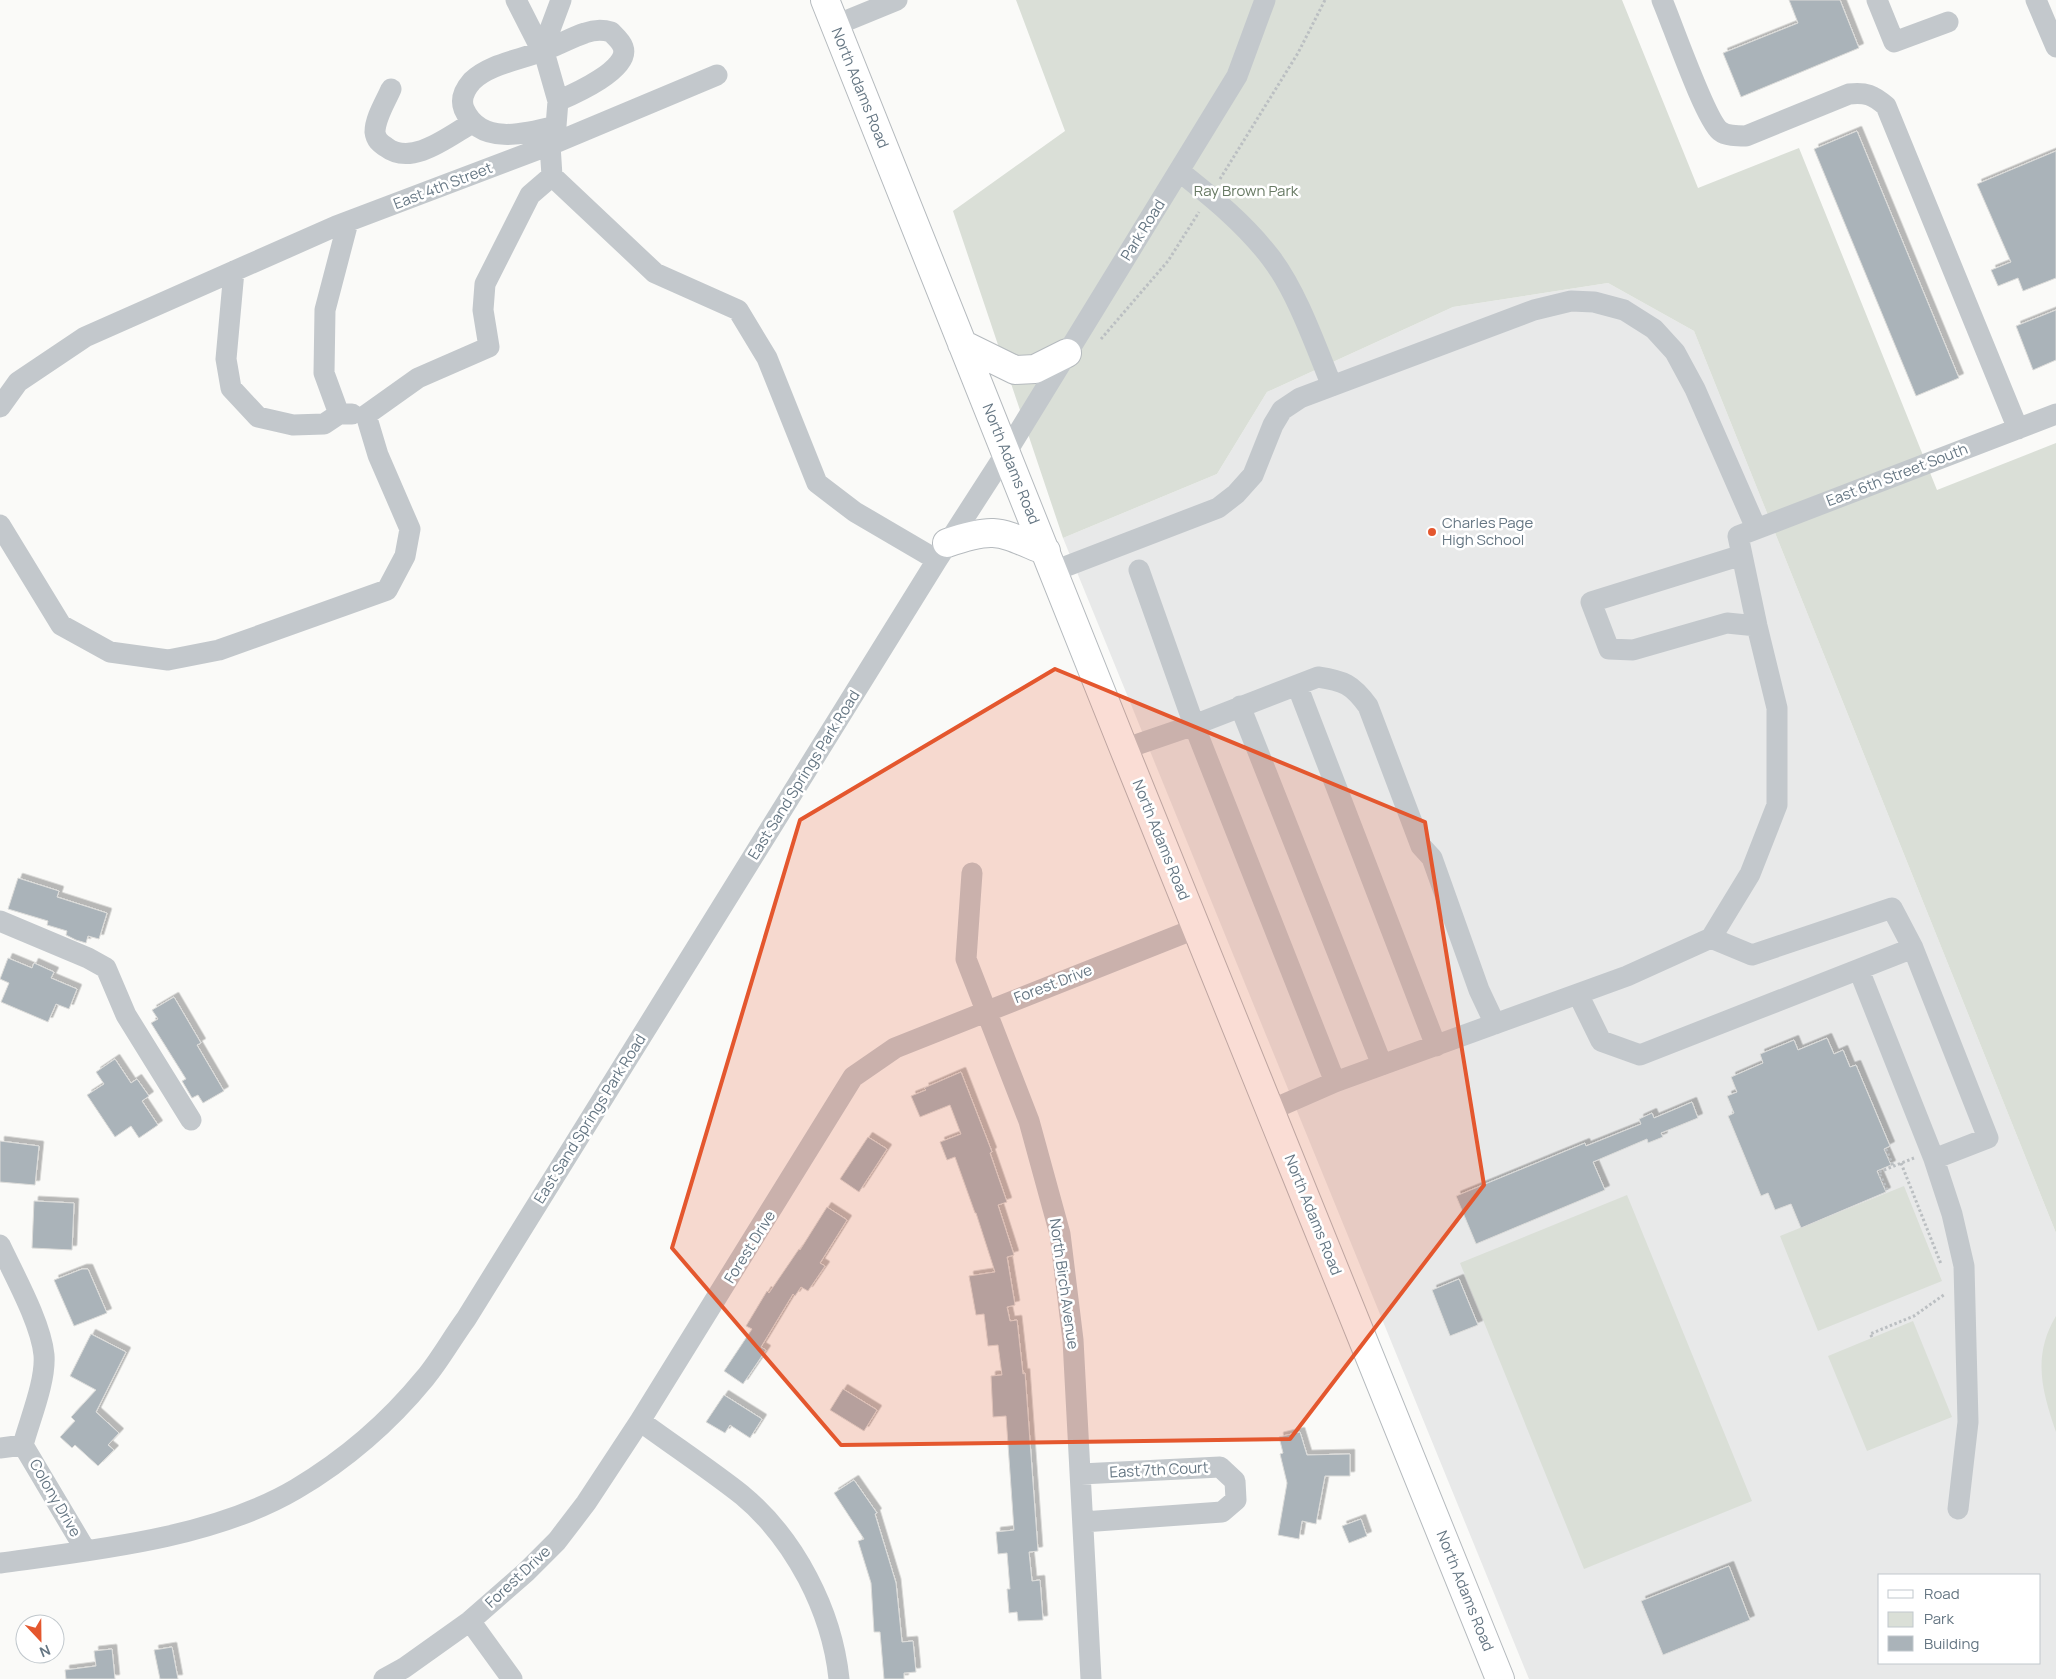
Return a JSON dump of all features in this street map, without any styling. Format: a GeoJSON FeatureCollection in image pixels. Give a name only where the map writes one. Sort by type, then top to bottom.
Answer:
{"type":"FeatureCollection","features":[{"type":"Feature","properties":{"kind":"main road","name":"North Adams Road"},"geometry":{"type":"LineString","coordinates":[[825,0],[1124,749],[1500,1679]]}},
{"type":"Feature","properties":{"kind":"main road"},"geometry":{"type":"LineString","coordinates":[[962,344],[1015,370],[1035,369],[1067,353]]}},
{"type":"Feature","properties":{"kind":"main road"},"geometry":{"type":"LineString","coordinates":[[942,552],[977,533],[993,532],[1004,534],[1050,561]]}},
{"type":"Feature","properties":{"kind":"street"},"geometry":{"type":"LineString","coordinates":[[234,271],[226,359],[231,388],[258,417],[294,425],[324,424],[339,414],[366,416],[418,378],[489,347],[483,310],[485,284],[530,195],[552,176],[553,136],[558,102],[542,51],[516,0]]}},
{"type":"Feature","properties":{"kind":"street"},"geometry":{"type":"LineString","coordinates":[[542,51],[561,0]]}},
{"type":"Feature","properties":{"kind":"street"},"geometry":{"type":"LineString","coordinates":[[836,25],[897,0]]}},
{"type":"Feature","properties":{"kind":"street","name":"Park Road"},"geometry":{"type":"LineString","coordinates":[[1006,453],[1237,76],[1265,0]]}},
{"type":"Feature","properties":{"kind":"street"},"geometry":{"type":"LineString","coordinates":[[1662,0],[1707,110],[1720,131],[1734,136],[1746,136],[1849,94],[1865,92],[1874,96],[1886,106],[2018,429]]}},
{"type":"Feature","properties":{"kind":"street"},"geometry":{"type":"LineString","coordinates":[[1877,0],[1894,42],[1948,22]]}},
{"type":"Feature","properties":{"kind":"street"},"geometry":{"type":"LineString","coordinates":[[2036,0],[2056,47]]}},
{"type":"Feature","properties":{"kind":"street"},"geometry":{"type":"LineString","coordinates":[[558,102],[612,71],[624,54],[623,46],[611,32],[597,30],[585,32],[542,51],[492,69],[472,81],[462,95],[463,106],[472,122],[478,128],[492,133],[553,136],[717,75]]}},
{"type":"Feature","properties":{"kind":"street"},"geometry":{"type":"LineString","coordinates":[[391,89],[375,132],[378,142],[392,152],[406,154],[427,148],[472,122]]}},
{"type":"Feature","properties":{"kind":"street","name":"East 4th Street"},"geometry":{"type":"LineString","coordinates":[[0,407],[18,382],[85,337],[342,224],[553,136]]}},
{"type":"Feature","properties":{"kind":"street"},"geometry":{"type":"LineString","coordinates":[[1179,171],[1234,216],[1272,259],[1300,312],[1332,386]]}},
{"type":"Feature","properties":{"kind":"street"},"geometry":{"type":"LineString","coordinates":[[552,176],[654,273],[738,310],[767,358],[818,483],[855,512],[942,552]]}},
{"type":"Feature","properties":{"kind":"street"},"geometry":{"type":"LineString","coordinates":[[339,414],[324,373],[325,310],[342,224]]}},
{"type":"Feature","properties":{"kind":"street"},"geometry":{"type":"LineString","coordinates":[[1050,561],[1218,508],[1236,494],[1253,475],[1273,425],[1282,410],[1300,398],[1534,310],[1572,301],[1594,302],[1624,310],[1654,329],[1674,352],[1695,389],[1745,540],[1757,626],[1777,708],[1777,805],[1750,874],[1711,938],[1627,976],[1335,1082],[1271,1110]]}},
{"type":"Feature","properties":{"kind":"street","name":"East 6th Street South"},"geometry":{"type":"LineString","coordinates":[[1757,626],[1727,623],[1634,650],[1609,649],[1591,602],[2056,414]]}},
{"type":"Feature","properties":{"kind":"street"},"geometry":{"type":"LineString","coordinates":[[0,525],[60,625],[110,652],[168,660],[219,650],[387,590],[405,556],[410,529],[378,455],[366,416]]}},
{"type":"Feature","properties":{"kind":"street","name":"East Sand Springs Park Road"},"geometry":{"type":"LineString","coordinates":[[0,1563],[163,1538],[257,1507],[295,1490],[333,1465],[369,1436],[426,1377],[471,1310],[942,552],[1006,453]]}},
{"type":"Feature","properties":{"kind":"street"},"geometry":{"type":"LineString","coordinates":[[1139,570],[1194,725],[1335,1082]]}},
{"type":"Feature","properties":{"kind":"street"},"geometry":{"type":"LineString","coordinates":[[1124,749],[1194,725],[1318,677],[1338,680],[1355,688],[1368,706],[1421,846],[1432,858],[1480,990],[1495,1024]]}},
{"type":"Feature","properties":{"kind":"street"},"geometry":{"type":"LineString","coordinates":[[1297,685],[1436,1046]]}},
{"type":"Feature","properties":{"kind":"street"},"geometry":{"type":"LineString","coordinates":[[1240,706],[1382,1066]]}},
{"type":"Feature","properties":{"kind":"street","name":"North Birch Avenue"},"geometry":{"type":"LineString","coordinates":[[972,874],[966,959],[1029,1121],[1060,1234],[1073,1340],[1092,1679]]}},
{"type":"Feature","properties":{"kind":"street"},"geometry":{"type":"LineString","coordinates":[[1711,938],[1752,955],[1892,908],[1913,948],[1988,1138],[1932,1155]]}},
{"type":"Feature","properties":{"kind":"street"},"geometry":{"type":"LineString","coordinates":[[0,921],[88,958],[106,968],[126,1015],[191,1120]]}},
{"type":"Feature","properties":{"kind":"street","name":"Forest Drive"},"geometry":{"type":"LineString","coordinates":[[384,1679],[404,1668],[470,1621],[526,1572],[557,1541],[586,1503],[640,1421],[853,1078],[896,1048],[1197,928]]}},
{"type":"Feature","properties":{"kind":"street"},"geometry":{"type":"LineString","coordinates":[[1578,994],[1601,1041],[1640,1054],[1913,948]]}},
{"type":"Feature","properties":{"kind":"street"},"geometry":{"type":"LineString","coordinates":[[1859,970],[1932,1155],[1952,1214],[1964,1266],[1968,1422],[1958,1508]]}},
{"type":"Feature","properties":{"kind":"street","name":"Colony Drive"},"geometry":{"type":"LineString","coordinates":[[0,1245],[38,1330],[44,1356],[40,1385],[23,1444],[86,1551]]}},
{"type":"Feature","properties":{"kind":"street"},"geometry":{"type":"LineString","coordinates":[[640,1421],[743,1496],[784,1539],[811,1583],[836,1653],[839,1679]]}},
{"type":"Feature","properties":{"kind":"street","name":"Colony Drive"},"geometry":{"type":"LineString","coordinates":[[0,1448],[23,1444]]}},
{"type":"Feature","properties":{"kind":"street","name":"East 7th Court"},"geometry":{"type":"LineString","coordinates":[[1081,1474],[1220,1467],[1235,1481],[1236,1500],[1222,1512],[1083,1522]]}},
{"type":"Feature","properties":{"kind":"street"},"geometry":{"type":"LineString","coordinates":[[470,1621],[512,1679]]}},
{"type":"Feature","properties":{"kind":"path"},"geometry":{"type":"LineString","coordinates":[[1094,346],[1168,261],[1298,53],[1325,0]]}},
{"type":"Feature","properties":{"kind":"path"},"geometry":{"type":"LineString","coordinates":[[1886,1149],[1894,1166]]}},
{"type":"Feature","properties":{"kind":"path"},"geometry":{"type":"LineString","coordinates":[[1887,1190],[1879,1172],[1932,1155]]}},
{"type":"Feature","properties":{"kind":"path"},"geometry":{"type":"LineString","coordinates":[[1901,1164],[1945,1272]]}},
{"type":"Feature","properties":{"kind":"path"},"geometry":{"type":"LineString","coordinates":[[1872,1338],[1870,1334],[1914,1316],[1952,1290]]}},
{"type":"Feature","properties":{"kind":"highlighted area"},"geometry":{"type":"Polygon","coordinates":[[[1055,669],[1425,822],[1484,1185],[1290,1439],[841,1445],[672,1248],[800,820],[1055,669]]]}},
{"type":"Feature","properties":{"kind":"shaded area"},"geometry":{"type":"Polygon","coordinates":[[[1608,283],[1694,331],[2056,1233],[2056,1679],[1529,1679],[1063,538],[1217,474],[1267,392],[1453,307],[1608,283]]]}},
{"type":"Feature","properties":{"kind":"green space","name":"Ray Brown Park"},"geometry":{"type":"Polygon","coordinates":[[[1016,0],[1622,0],[1698,188],[1799,148],[1937,490],[2056,443],[2056,1233],[1694,331],[1608,283],[1453,307],[1267,392],[1217,474],[1063,538],[953,211],[1065,131],[1016,0]]]}},
{"type":"Feature","properties":{"kind":"green space"},"geometry":{"type":"Polygon","coordinates":[[[1904,1186],[1942,1281],[1818,1331],[1780,1236],[1904,1186]]]}},
{"type":"Feature","properties":{"kind":"green space"},"geometry":{"type":"Polygon","coordinates":[[[1627,1195],[1752,1501],[1584,1569],[1460,1263],[1627,1195]]]}},
{"type":"Feature","properties":{"kind":"green space"},"geometry":{"type":"Polygon","coordinates":[[[2056,1316],[2056,1432],[2044,1388],[2042,1359],[2044,1345],[2056,1316]]]}},
{"type":"Feature","properties":{"kind":"green space"},"geometry":{"type":"Polygon","coordinates":[[[1913,1321],[1952,1417],[1867,1451],[1828,1356],[1913,1321]]]}},
{"type":"Feature","properties":{"kind":"building"},"geometry":{"type":"Polygon","coordinates":[[[1789,0],[1840,0],[1859,48],[1741,97],[1723,53],[1798,23],[1789,0]]]}},
{"type":"Feature","properties":{"kind":"building"},"geometry":{"type":"Polygon","coordinates":[[[1857,131],[1959,378],[1916,396],[1814,149],[1857,131]]]}},
{"type":"Feature","properties":{"kind":"building"},"geometry":{"type":"Polygon","coordinates":[[[2056,151],[2056,278],[2023,291],[2018,278],[1998,286],[1991,270],[2011,262],[1977,184],[2056,151]]]}},
{"type":"Feature","properties":{"kind":"building"},"geometry":{"type":"Polygon","coordinates":[[[2056,310],[2056,360],[2033,370],[2016,326],[2056,310]]]}},
{"type":"Feature","properties":{"kind":"building"},"geometry":{"type":"Polygon","coordinates":[[[18,878],[59,891],[57,897],[107,913],[99,939],[88,936],[86,943],[76,940],[66,935],[67,931],[47,925],[48,921],[8,909],[18,878]]]}},
{"type":"Feature","properties":{"kind":"building"},"geometry":{"type":"Polygon","coordinates":[[[8,958],[32,968],[34,963],[54,972],[51,978],[77,989],[69,1009],[56,1004],[48,1022],[1,1002],[9,983],[0,979],[8,958]]]}},
{"type":"Feature","properties":{"kind":"building"},"geometry":{"type":"Polygon","coordinates":[[[174,997],[201,1043],[197,1045],[224,1091],[203,1103],[198,1095],[192,1098],[182,1081],[186,1079],[151,1023],[158,1019],[152,1010],[174,997]]]}},
{"type":"Feature","properties":{"kind":"building"},"geometry":{"type":"Polygon","coordinates":[[[1827,1038],[1834,1054],[1843,1050],[1850,1067],[1856,1065],[1890,1146],[1884,1149],[1891,1165],[1877,1171],[1886,1192],[1801,1228],[1791,1204],[1775,1210],[1768,1193],[1761,1196],[1728,1116],[1734,1113],[1727,1096],[1737,1092],[1731,1077],[1763,1063],[1760,1054],[1794,1040],[1798,1050],[1827,1038]]]}},
{"type":"Feature","properties":{"kind":"building"},"geometry":{"type":"Polygon","coordinates":[[[115,1059],[131,1083],[137,1079],[149,1096],[142,1101],[158,1125],[139,1138],[131,1126],[115,1137],[87,1095],[104,1084],[96,1072],[115,1059]]]}},
{"type":"Feature","properties":{"kind":"building"},"geometry":{"type":"Polygon","coordinates":[[[961,1072],[992,1152],[990,1153],[1007,1202],[998,1205],[1014,1255],[1007,1257],[1015,1305],[1007,1307],[1010,1321],[1017,1320],[1023,1374],[1025,1373],[1038,1551],[1029,1552],[1032,1581],[1040,1580],[1043,1620],[1018,1621],[1017,1612],[1009,1613],[1007,1589],[1010,1589],[1007,1553],[998,1554],[996,1532],[1014,1530],[1006,1416],[993,1417],[991,1376],[1002,1375],[998,1345],[988,1346],[984,1314],[976,1315],[969,1276],[995,1272],[955,1157],[947,1160],[940,1142],[961,1134],[950,1105],[920,1117],[911,1096],[926,1090],[924,1088],[961,1072]]]}},
{"type":"Feature","properties":{"kind":"building"},"geometry":{"type":"Polygon","coordinates":[[[1692,1102],[1698,1118],[1661,1133],[1663,1137],[1648,1143],[1647,1139],[1593,1162],[1605,1190],[1476,1244],[1456,1196],[1585,1143],[1586,1146],[1641,1124],[1639,1119],[1652,1113],[1654,1118],[1692,1102]]]}},
{"type":"Feature","properties":{"kind":"building"},"geometry":{"type":"Polygon","coordinates":[[[868,1137],[887,1149],[859,1192],[840,1179],[868,1137]]]}},
{"type":"Feature","properties":{"kind":"building"},"geometry":{"type":"Polygon","coordinates":[[[0,1141],[39,1146],[35,1185],[0,1182],[0,1141]]]}},
{"type":"Feature","properties":{"kind":"building"},"geometry":{"type":"Polygon","coordinates":[[[34,1201],[74,1203],[72,1250],[32,1248],[34,1201]]]}},
{"type":"Feature","properties":{"kind":"building"},"geometry":{"type":"Polygon","coordinates":[[[827,1207],[847,1220],[820,1263],[825,1266],[808,1291],[801,1287],[795,1296],[793,1294],[761,1347],[766,1350],[743,1384],[724,1371],[752,1329],[746,1326],[767,1291],[769,1293],[800,1250],[827,1207]]]}},
{"type":"Feature","properties":{"kind":"building"},"geometry":{"type":"Polygon","coordinates":[[[82,1269],[88,1269],[107,1313],[74,1326],[54,1280],[82,1269]]]}},
{"type":"Feature","properties":{"kind":"building"},"geometry":{"type":"Polygon","coordinates":[[[1459,1279],[1478,1325],[1450,1336],[1432,1290],[1459,1279]]]}},
{"type":"Feature","properties":{"kind":"building"},"geometry":{"type":"Polygon","coordinates":[[[91,1334],[126,1352],[96,1412],[119,1433],[108,1445],[114,1450],[98,1466],[75,1445],[72,1448],[60,1437],[75,1421],[71,1417],[96,1390],[70,1376],[91,1334]]]}},
{"type":"Feature","properties":{"kind":"building"},"geometry":{"type":"Polygon","coordinates":[[[843,1389],[877,1410],[864,1431],[830,1410],[843,1389]]]}},
{"type":"Feature","properties":{"kind":"building"},"geometry":{"type":"Polygon","coordinates":[[[724,1395],[762,1419],[750,1438],[730,1425],[725,1433],[706,1422],[724,1395]]]}},
{"type":"Feature","properties":{"kind":"building"},"geometry":{"type":"Polygon","coordinates":[[[1300,1432],[1307,1455],[1350,1454],[1350,1476],[1325,1476],[1316,1524],[1302,1521],[1299,1539],[1278,1535],[1287,1483],[1280,1454],[1283,1453],[1279,1437],[1300,1432]]]}},
{"type":"Feature","properties":{"kind":"building"},"geometry":{"type":"Polygon","coordinates":[[[854,1480],[877,1513],[875,1514],[896,1583],[902,1642],[913,1641],[916,1672],[904,1673],[904,1679],[884,1679],[880,1632],[874,1632],[871,1583],[858,1541],[864,1539],[834,1493],[854,1480]]]}},
{"type":"Feature","properties":{"kind":"building"},"geometry":{"type":"Polygon","coordinates":[[[1361,1519],[1367,1536],[1349,1543],[1342,1526],[1361,1519]]]}},
{"type":"Feature","properties":{"kind":"building"},"geometry":{"type":"Polygon","coordinates":[[[1729,1566],[1750,1620],[1663,1655],[1641,1601],[1729,1566]]]}},
{"type":"Feature","properties":{"kind":"building"},"geometry":{"type":"Polygon","coordinates":[[[172,1647],[178,1679],[160,1679],[154,1650],[172,1647]]]}},
{"type":"Feature","properties":{"kind":"building"},"geometry":{"type":"Polygon","coordinates":[[[112,1649],[115,1679],[66,1679],[65,1670],[96,1666],[94,1651],[112,1649]]]}},
{"type":"Feature","properties":{"kind":"place","name":"Charles Page High School"},"geometry":{"type":"Point","coordinates":[1432,532]}}]}
